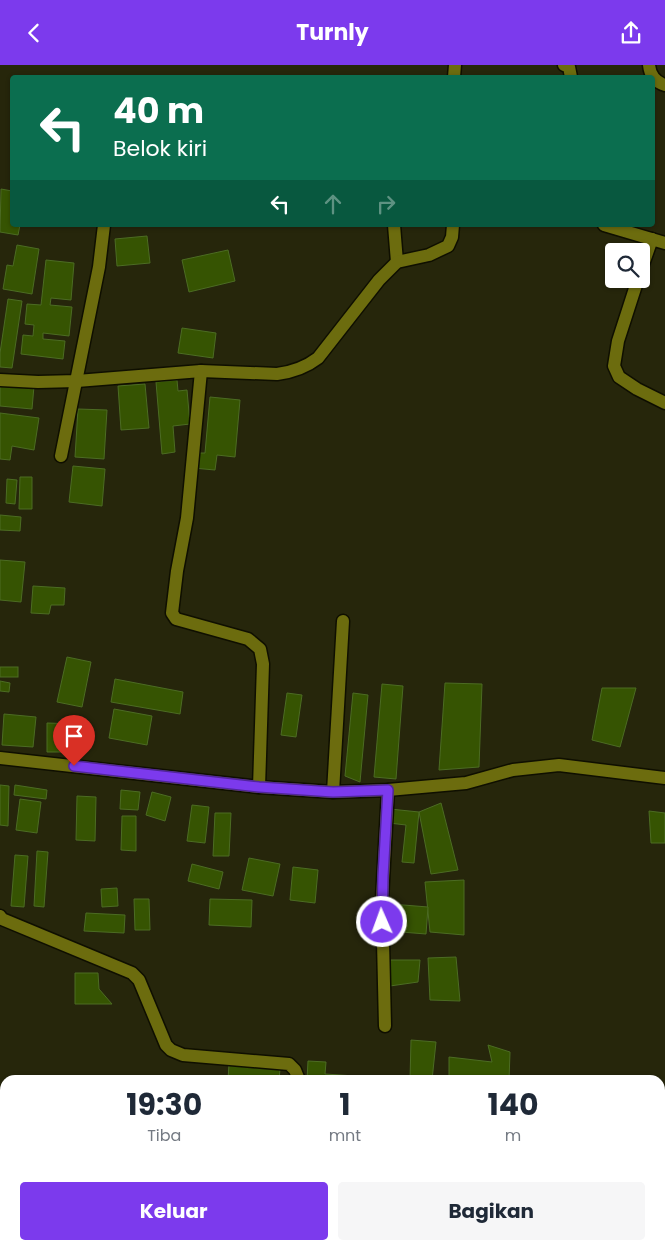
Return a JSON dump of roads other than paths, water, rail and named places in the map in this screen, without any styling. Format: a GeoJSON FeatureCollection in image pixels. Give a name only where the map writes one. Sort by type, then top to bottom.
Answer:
{"type":"FeatureCollection","features":[{"type":"Feature","properties":{"kind":"street"},"geometry":{"type":"LineString","coordinates":[[564,65],[571,69],[571,75]]}},
{"type":"Feature","properties":{"kind":"street"},"geometry":{"type":"LineString","coordinates":[[61,456],[77,381],[104,227]]}},
{"type":"Feature","properties":{"kind":"street"},"geometry":{"type":"LineString","coordinates":[[394,227],[397,262]]}},
{"type":"Feature","properties":{"kind":"street"},"geometry":{"type":"LineString","coordinates":[[0,380],[38,382],[77,381],[201,371],[290,373],[318,358],[379,280],[397,262],[429,255],[448,245],[454,227]]}},
{"type":"Feature","properties":{"kind":"street"},"geometry":{"type":"LineString","coordinates":[[611,227],[665,243]]}},
{"type":"Feature","properties":{"kind":"street"},"geometry":{"type":"LineString","coordinates":[[650,245],[652,239]]}},
{"type":"Feature","properties":{"kind":"street"},"geometry":{"type":"LineString","coordinates":[[635,288],[618,341],[614,366],[619,377],[637,389],[665,403]]}},
{"type":"Feature","properties":{"kind":"street"},"geometry":{"type":"LineString","coordinates":[[201,371],[187,519],[177,571],[172,613],[176,619],[248,639],[260,649],[263,664],[259,787]]}},
{"type":"Feature","properties":{"kind":"street"},"geometry":{"type":"LineString","coordinates":[[333,792],[343,621]]}},
{"type":"Feature","properties":{"kind":"street"},"geometry":{"type":"LineString","coordinates":[[0,758],[259,787],[333,792],[388,790],[466,783],[513,770],[559,765],[665,778]]}},
{"type":"Feature","properties":{"kind":"street"},"geometry":{"type":"LineString","coordinates":[[385,1026],[382,899],[388,790]]}},
{"type":"Feature","properties":{"kind":"street"},"geometry":{"type":"LineString","coordinates":[[0,916],[2,919],[132,973],[139,980],[166,1045],[171,1050],[183,1055],[289,1064],[297,1075]]}}]}
